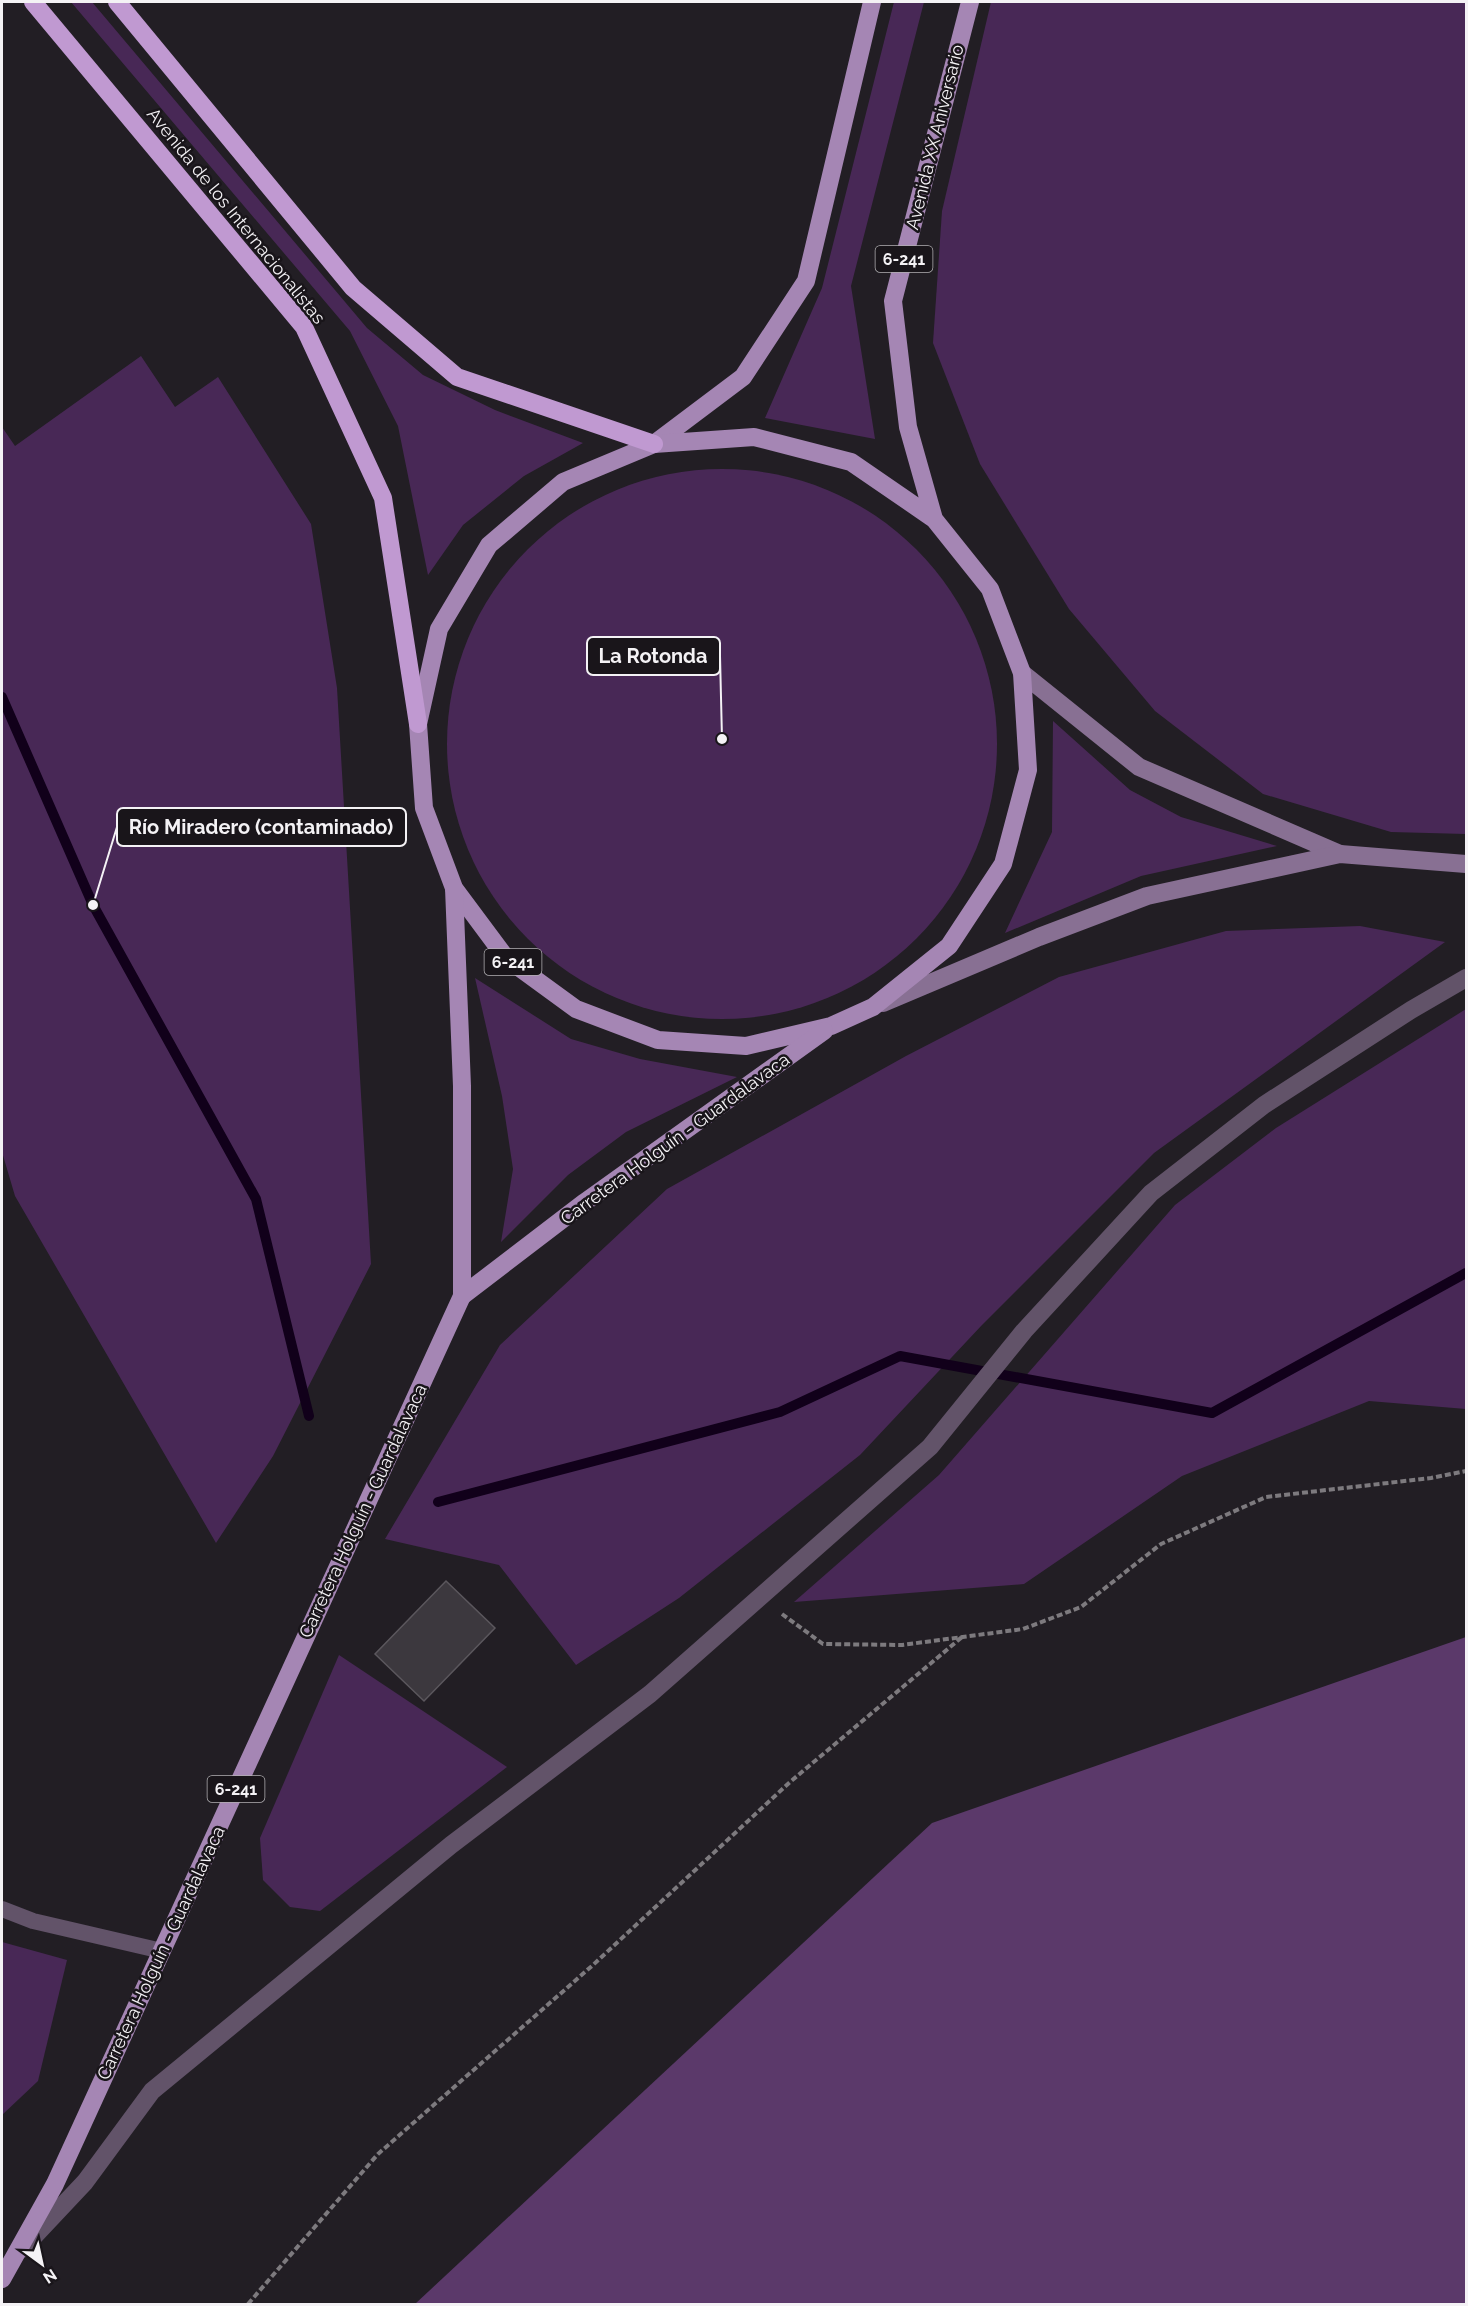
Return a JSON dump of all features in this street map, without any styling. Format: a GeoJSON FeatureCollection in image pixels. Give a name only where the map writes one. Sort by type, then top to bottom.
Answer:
{"type":"FeatureCollection","features":[{"type":"Feature","properties":{"kind":"highway","name":"Avenida de los Internacionalistas"},"geometry":{"type":"LineString","coordinates":[[33,2],[304,327],[383,498],[418,724]]}},
{"type":"Feature","properties":{"kind":"highway"},"geometry":{"type":"LineString","coordinates":[[117,2],[353,288],[458,377],[654,444]]}},
{"type":"Feature","properties":{"kind":"main road","name":"6-241"},"geometry":{"type":"LineString","coordinates":[[654,444],[754,437],[851,462],[934,519],[990,589],[1022,672],[1028,770],[1003,864],[949,946],[873,1007],[831,1026],[746,1046],[658,1040],[576,1010],[506,957],[454,888],[424,808],[418,724],[439,629],[489,545],[563,482],[654,444],[743,378],[806,281],[872,2]]}},
{"type":"Feature","properties":{"kind":"main road","name":"Avenida XX Aniversario"},"geometry":{"type":"LineString","coordinates":[[934,519],[908,427],[893,302],[970,2]]}},
{"type":"Feature","properties":{"kind":"main road"},"geometry":{"type":"LineString","coordinates":[[1022,672],[1139,766],[1340,854]]}},
{"type":"Feature","properties":{"kind":"main road"},"geometry":{"type":"LineString","coordinates":[[873,1007],[1039,937],[1147,896],[1340,854],[1467,864]]}},
{"type":"Feature","properties":{"kind":"main road","name":"Carretera Holguín - Guardalavaca"},"geometry":{"type":"LineString","coordinates":[[2,2279],[55,2184],[462,1296],[462,1086],[454,888]]}},
{"type":"Feature","properties":{"kind":"main road","name":"Carretera Holguín - Guardalavaca"},"geometry":{"type":"LineString","coordinates":[[462,1296],[585,1202],[831,1026]]}},
{"type":"Feature","properties":{"kind":"street"},"geometry":{"type":"LineString","coordinates":[[13,2259],[85,2182],[152,2091],[451,1845],[650,1694],[930,1446],[1024,1330],[1151,1193],[1264,1106],[1411,1010],[1467,978]]}},
{"type":"Feature","properties":{"kind":"lane"},"geometry":{"type":"LineString","coordinates":[[2,1909],[33,1921],[162,1951]]}},
{"type":"Feature","properties":{"kind":"path"},"geometry":{"type":"LineString","coordinates":[[760,1598],[823,1644],[902,1645],[1023,1629],[1081,1607],[1161,1544],[1266,1497],[1431,1478],[1467,1471]]}},
{"type":"Feature","properties":{"kind":"path"},"geometry":{"type":"LineString","coordinates":[[248,2304],[378,2154],[593,1965],[790,1782],[962,1637]]}},
{"type":"Feature","properties":{"kind":"shaded area"},"geometry":{"type":"Polygon","coordinates":[[[71,2],[92,2],[367,328],[423,375],[495,410],[583,443],[524,476],[463,525],[428,575],[398,426],[350,331],[71,2]]]}},
{"type":"Feature","properties":{"kind":"shaded area"},"geometry":{"type":"Polygon","coordinates":[[[894,2],[924,2],[851,286],[875,439],[765,418],[822,288],[894,2]]]}},
{"type":"Feature","properties":{"kind":"shaded area"},"geometry":{"type":"Polygon","coordinates":[[[991,2],[1466,2],[1466,834],[1391,832],[1263,794],[1155,711],[1069,609],[980,464],[933,343],[942,211],[991,2]]]}},
{"type":"Feature","properties":{"kind":"shaded area"},"geometry":{"type":"Polygon","coordinates":[[[141,356],[175,407],[218,377],[311,524],[337,688],[371,1264],[273,1456],[216,1543],[15,1196],[2,1152],[2,427],[15,446],[141,356]]]}},
{"type":"Feature","properties":{"kind":"shaded area"},"geometry":{"type":"Polygon","coordinates":[[[722,469],[776,475],[827,490],[875,516],[916,550],[950,591],[976,639],[991,690],[997,744],[991,798],[976,849],[950,897],[916,938],[875,972],[827,998],[776,1013],[722,1019],[668,1013],[617,998],[569,972],[528,938],[494,897],[468,849],[453,798],[447,744],[453,690],[468,639],[494,591],[528,550],[569,516],[617,490],[668,475],[722,469]]]}},
{"type":"Feature","properties":{"kind":"shaded area"},"geometry":{"type":"Polygon","coordinates":[[[1053,721],[1130,790],[1181,817],[1277,846],[1141,876],[1005,933],[1052,832],[1053,721]]]}},
{"type":"Feature","properties":{"kind":"shaded area"},"geometry":{"type":"Polygon","coordinates":[[[1360,926],[1445,942],[1154,1153],[982,1325],[860,1455],[679,1598],[576,1665],[499,1565],[385,1539],[500,1345],[667,1189],[906,1056],[1059,977],[1226,931],[1360,926]]]}},
{"type":"Feature","properties":{"kind":"shaded area"},"geometry":{"type":"Polygon","coordinates":[[[475,978],[571,1039],[640,1059],[737,1077],[626,1132],[568,1175],[501,1242],[513,1169],[502,1096],[475,978]]]}},
{"type":"Feature","properties":{"kind":"shaded area"},"geometry":{"type":"Polygon","coordinates":[[[1466,1009],[1466,1409],[1369,1401],[1182,1476],[1024,1584],[794,1602],[939,1475],[1175,1205],[1276,1128],[1466,1009]]]}},
{"type":"Feature","properties":{"kind":"shaded area"},"geometry":{"type":"Polygon","coordinates":[[[1466,1637],[1466,2304],[415,2304],[932,1823],[1466,1637]]]}},
{"type":"Feature","properties":{"kind":"shaded area"},"geometry":{"type":"Polygon","coordinates":[[[339,1655],[507,1767],[320,1911],[290,1907],[263,1880],[260,1838],[339,1655]]]}},
{"type":"Feature","properties":{"kind":"shaded area"},"geometry":{"type":"Polygon","coordinates":[[[2,1942],[67,1960],[38,2081],[2,2115],[2,1942]]]}},
{"type":"Feature","properties":{"kind":"building"},"geometry":{"type":"Polygon","coordinates":[[[446,1581],[495,1628],[424,1701],[375,1654],[446,1581]]]}},
{"type":"Feature","properties":{"kind":"waterway"},"geometry":{"type":"LineString","coordinates":[[2,697],[93,905],[256,1199],[309,1416]]}},
{"type":"Feature","properties":{"kind":"waterway"},"geometry":{"type":"LineString","coordinates":[[438,1502],[780,1412],[900,1356],[1212,1413],[1466,1273]]}},
{"type":"Feature","properties":{"kind":"place","name":"La Rotonda"},"geometry":{"type":"Point","coordinates":[722,739]}},
{"type":"Feature","properties":{"kind":"place","name":"Río Miradero (contaminado)"},"geometry":{"type":"Point","coordinates":[93,905]}}]}
